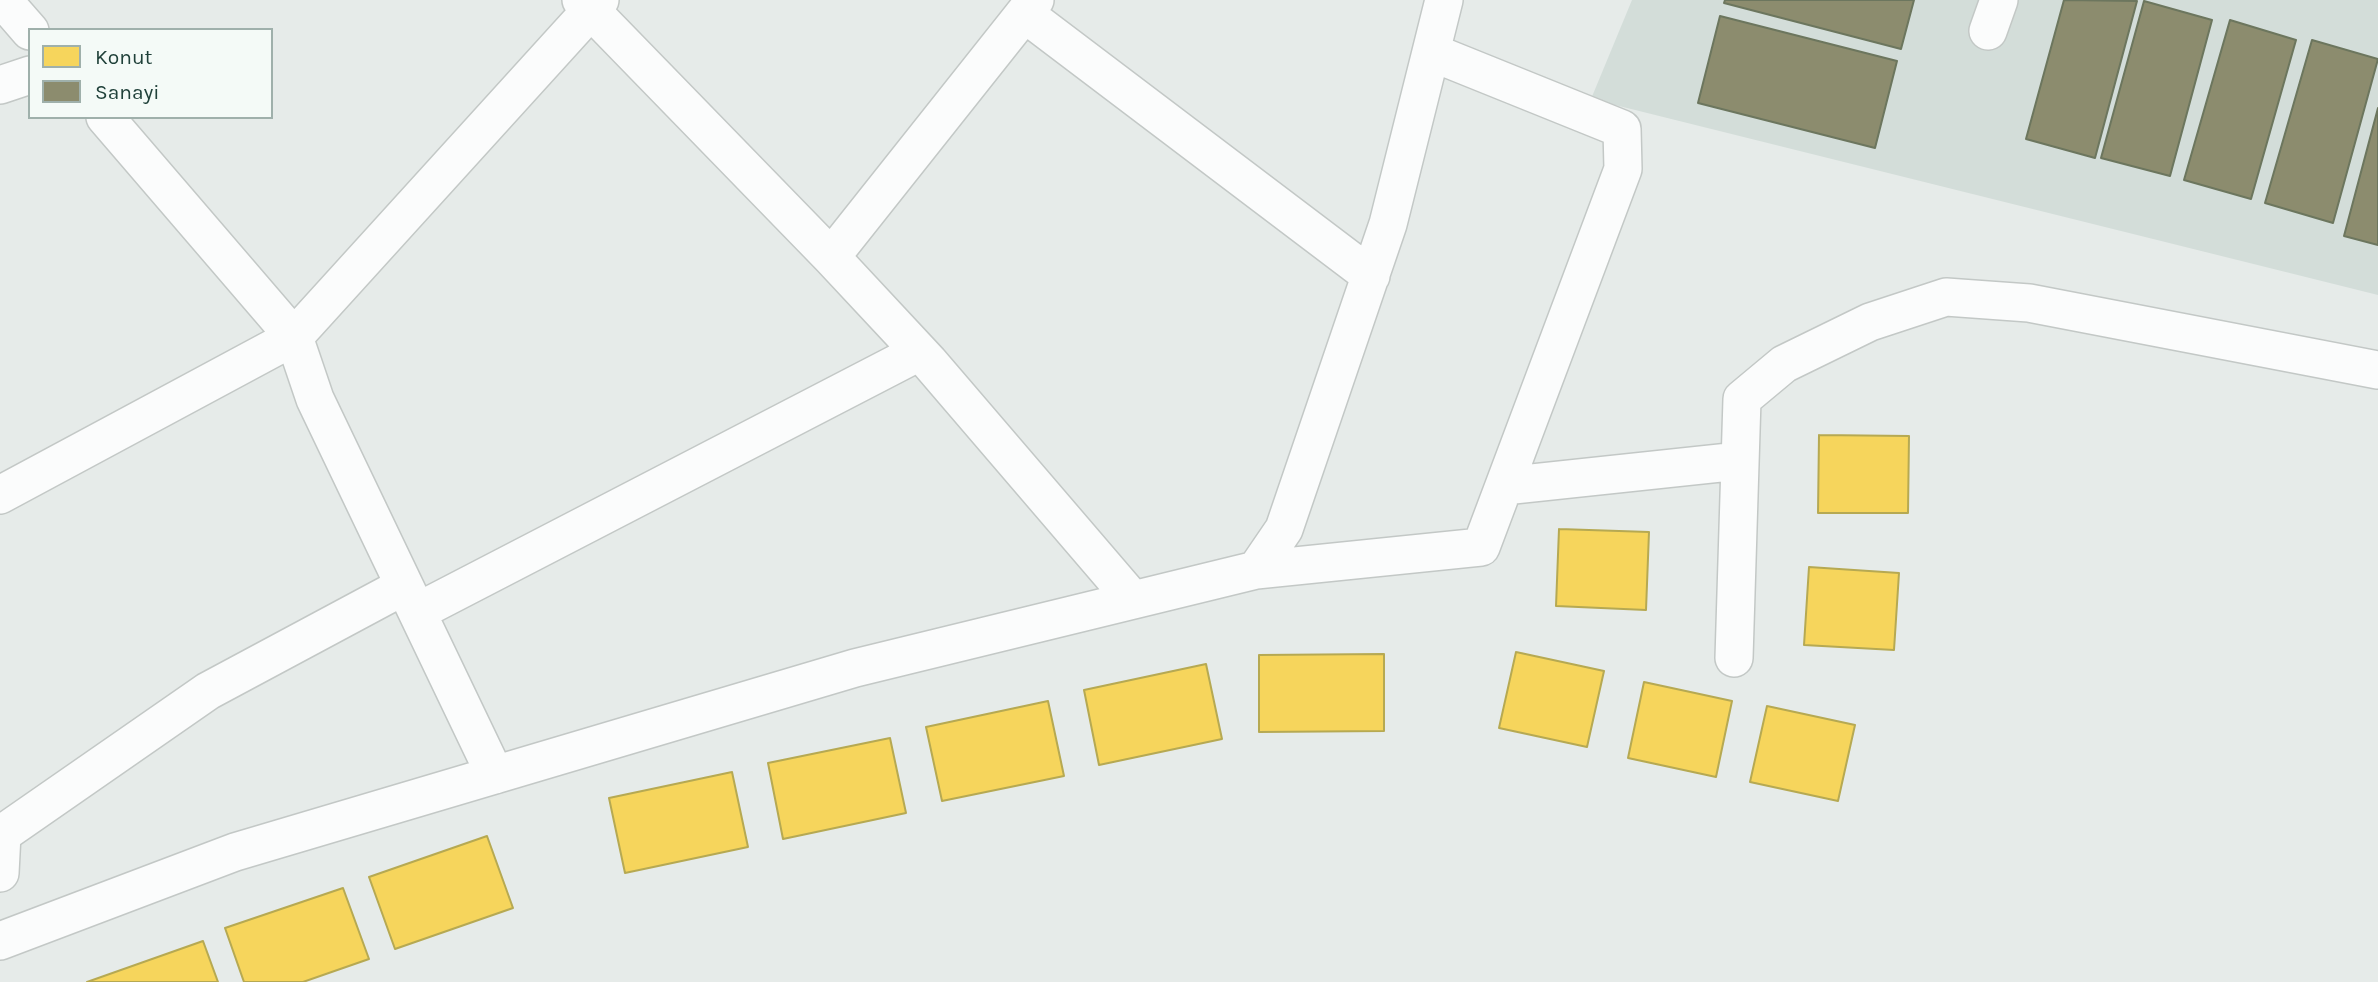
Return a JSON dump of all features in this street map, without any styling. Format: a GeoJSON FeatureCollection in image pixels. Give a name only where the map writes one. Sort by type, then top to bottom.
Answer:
{"type":"FeatureCollection","features":[{"type":"Feature","properties":{"kind":"street"},"geometry":{"type":"LineString","coordinates":[[4,0],[28,29]]}},
{"type":"Feature","properties":{"kind":"street"},"geometry":{"type":"LineString","coordinates":[[1256,570],[1284,529],[1371,276],[1388,224],[1444,0]]}},
{"type":"Feature","properties":{"kind":"street"},"geometry":{"type":"LineString","coordinates":[[0,495],[294,337],[591,3],[919,352],[1133,600]]}},
{"type":"Feature","properties":{"kind":"street"},"geometry":{"type":"LineString","coordinates":[[831,257],[1030,7],[1371,276]]}},
{"type":"Feature","properties":{"kind":"street"},"geometry":{"type":"LineString","coordinates":[[0,941],[234,852],[855,668],[1256,570],[1481,547],[1623,169],[1622,130],[1431,52]]}},
{"type":"Feature","properties":{"kind":"street"},"geometry":{"type":"LineString","coordinates":[[0,85],[28,76]]}},
{"type":"Feature","properties":{"kind":"street"},"geometry":{"type":"LineString","coordinates":[[107,119],[294,337],[315,399],[495,775]]}},
{"type":"Feature","properties":{"kind":"street"},"geometry":{"type":"LineString","coordinates":[[1734,658],[1742,399],[1784,364],[1870,322],[1946,297],[2029,303],[2378,370]]}},
{"type":"Feature","properties":{"kind":"street"},"geometry":{"type":"LineString","coordinates":[[0,873],[2,834],[208,691],[411,599],[919,352]]}},
{"type":"Feature","properties":{"kind":"street"},"geometry":{"type":"LineString","coordinates":[[1504,486],[1738,461]]}},
{"type":"Feature","properties":{"kind":"shaded area"},"geometry":{"type":"Polygon","coordinates":[[[1632,0],[2378,0],[2378,295],[1591,99],[1632,0]]]}},
{"type":"Feature","properties":{"kind":"building: Konut"},"geometry":{"type":"Polygon","coordinates":[[[1819,435],[1909,436],[1908,513],[1818,513],[1819,435]]]}},
{"type":"Feature","properties":{"kind":"building: Konut"},"geometry":{"type":"Polygon","coordinates":[[[1559,529],[1649,532],[1646,610],[1556,606],[1559,529]]]}},
{"type":"Feature","properties":{"kind":"building: Konut"},"geometry":{"type":"Polygon","coordinates":[[[1809,567],[1899,573],[1894,650],[1804,645],[1809,567]]]}},
{"type":"Feature","properties":{"kind":"building: Konut"},"geometry":{"type":"Polygon","coordinates":[[[1516,652],[1604,671],[1587,747],[1499,728],[1516,652]]]}},
{"type":"Feature","properties":{"kind":"building: Konut"},"geometry":{"type":"Polygon","coordinates":[[[1384,654],[1384,731],[1259,732],[1259,655],[1384,654]]]}},
{"type":"Feature","properties":{"kind":"building: Konut"},"geometry":{"type":"Polygon","coordinates":[[[1206,664],[1222,739],[1099,765],[1084,690],[1206,664]]]}},
{"type":"Feature","properties":{"kind":"building: Konut"},"geometry":{"type":"Polygon","coordinates":[[[1644,682],[1732,701],[1716,777],[1628,758],[1644,682]]]}},
{"type":"Feature","properties":{"kind":"building: Konut"},"geometry":{"type":"Polygon","coordinates":[[[1048,701],[1064,776],[942,801],[926,727],[1048,701]]]}},
{"type":"Feature","properties":{"kind":"building: Konut"},"geometry":{"type":"Polygon","coordinates":[[[1767,706],[1855,725],[1838,801],[1750,782],[1767,706]]]}},
{"type":"Feature","properties":{"kind":"building: Konut"},"geometry":{"type":"Polygon","coordinates":[[[890,738],[906,813],[783,839],[768,763],[890,738]]]}},
{"type":"Feature","properties":{"kind":"building: Konut"},"geometry":{"type":"Polygon","coordinates":[[[732,772],[748,847],[625,873],[609,798],[732,772]]]}},
{"type":"Feature","properties":{"kind":"building: Konut"},"geometry":{"type":"Polygon","coordinates":[[[487,836],[513,908],[395,949],[369,877],[487,836]]]}},
{"type":"Feature","properties":{"kind":"building: Konut"},"geometry":{"type":"Polygon","coordinates":[[[343,888],[369,959],[303,982],[244,982],[225,928],[343,888]]]}},
{"type":"Feature","properties":{"kind":"building: Konut"},"geometry":{"type":"Polygon","coordinates":[[[203,941],[218,982],[87,982],[203,941]]]}},
{"type":"Feature","properties":{"kind":"building: Sanayi"},"geometry":{"type":"Polygon","coordinates":[[[1725,0],[1914,0],[1901,49],[1724,3],[1725,0]]]}},
{"type":"Feature","properties":{"kind":"building: Sanayi"},"geometry":{"type":"Polygon","coordinates":[[[2064,0],[2137,1],[2095,158],[2026,139],[2064,0]]]}},
{"type":"Feature","properties":{"kind":"building: Sanayi"},"geometry":{"type":"Polygon","coordinates":[[[2144,1],[2212,20],[2170,176],[2101,158],[2144,1]]]}},
{"type":"Feature","properties":{"kind":"building: Sanayi"},"geometry":{"type":"Polygon","coordinates":[[[1720,16],[1897,61],[1875,148],[1698,103],[1720,16]]]}},
{"type":"Feature","properties":{"kind":"building: Sanayi"},"geometry":{"type":"Polygon","coordinates":[[[2230,20],[2296,40],[2251,199],[2184,180],[2230,20]]]}},
{"type":"Feature","properties":{"kind":"building: Sanayi"},"geometry":{"type":"Polygon","coordinates":[[[2312,40],[2378,59],[2333,223],[2265,203],[2312,40]]]}},
{"type":"Feature","properties":{"kind":"building: Sanayi"},"geometry":{"type":"Polygon","coordinates":[[[2378,108],[2378,245],[2344,236],[2378,108]]]}}]}
